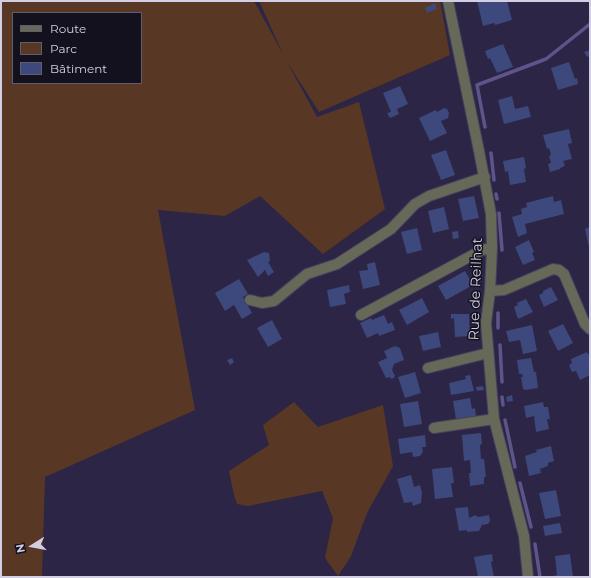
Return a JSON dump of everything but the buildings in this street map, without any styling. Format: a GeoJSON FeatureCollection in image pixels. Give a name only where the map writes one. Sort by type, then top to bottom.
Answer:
{"type":"FeatureCollection","features":[{"type":"Feature","properties":{"kind":"street","name":"Rue de Reilhat"},"geometry":{"type":"LineString","coordinates":[[448,1],[485,177],[491,214],[492,248],[490,291],[486,323],[494,419],[524,536],[528,577]]}},
{"type":"Feature","properties":{"kind":"street"},"geometry":{"type":"LineString","coordinates":[[250,300],[262,304],[274,301],[307,274],[337,264],[391,229],[415,204],[429,196],[485,177]]}},
{"type":"Feature","properties":{"kind":"street"},"geometry":{"type":"LineString","coordinates":[[361,315],[482,250],[492,248]]}},
{"type":"Feature","properties":{"kind":"street"},"geometry":{"type":"LineString","coordinates":[[490,291],[504,290],[553,269],[559,270],[564,274],[585,324],[590,329]]}},
{"type":"Feature","properties":{"kind":"street"},"geometry":{"type":"LineString","coordinates":[[428,368],[488,354]]}},
{"type":"Feature","properties":{"kind":"street"},"geometry":{"type":"LineString","coordinates":[[434,428],[494,419]]}},
{"type":"Feature","properties":{"kind":"green space"},"geometry":{"type":"Polygon","coordinates":[[[1,1],[254,1],[283,54],[259,1],[440,1],[450,55],[319,112],[287,62],[317,117],[359,102],[385,209],[323,254],[260,196],[225,216],[158,210],[195,410],[45,477],[42,577],[1,577],[1,1]]]}},
{"type":"Feature","properties":{"kind":"green space"},"geometry":{"type":"Polygon","coordinates":[[[294,402],[318,427],[383,405],[393,466],[367,513],[351,556],[338,576],[325,558],[333,518],[322,491],[248,506],[237,504],[234,495],[229,471],[269,445],[263,425],[294,402]]]}},
{"type":"Feature","properties":{"kind":"waterway"},"geometry":{"type":"LineString","coordinates":[[485,127],[477,85],[546,59],[590,24]]}},
{"type":"Feature","properties":{"kind":"waterway"},"geometry":{"type":"LineString","coordinates":[[491,153],[494,180]]}},
{"type":"Feature","properties":{"kind":"waterway"},"geometry":{"type":"LineString","coordinates":[[496,194],[497,199]]}},
{"type":"Feature","properties":{"kind":"waterway"},"geometry":{"type":"LineString","coordinates":[[499,213],[502,250]]}},
{"type":"Feature","properties":{"kind":"waterway"},"geometry":{"type":"LineString","coordinates":[[498,313],[498,328]]}},
{"type":"Feature","properties":{"kind":"waterway"},"geometry":{"type":"LineString","coordinates":[[500,345],[502,382]]}},
{"type":"Feature","properties":{"kind":"waterway"},"geometry":{"type":"LineString","coordinates":[[502,397],[503,405]]}},
{"type":"Feature","properties":{"kind":"waterway"},"geometry":{"type":"LineString","coordinates":[[505,420],[515,467]]}},
{"type":"Feature","properties":{"kind":"waterway"},"geometry":{"type":"LineString","coordinates":[[520,483],[531,527]]}},
{"type":"Feature","properties":{"kind":"waterway"},"geometry":{"type":"LineString","coordinates":[[535,544],[540,577]]}}]}
